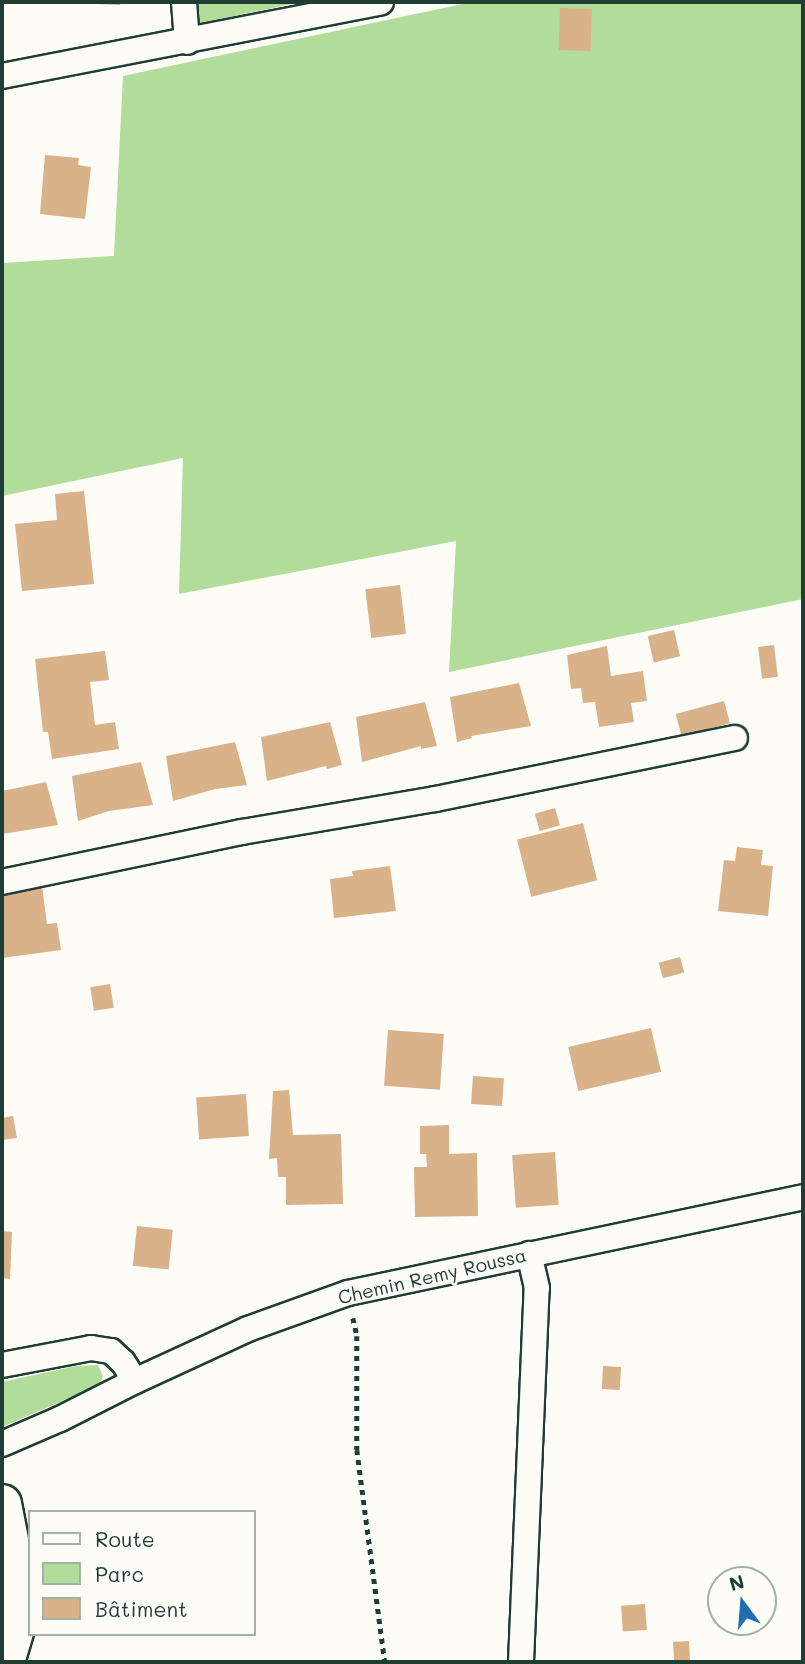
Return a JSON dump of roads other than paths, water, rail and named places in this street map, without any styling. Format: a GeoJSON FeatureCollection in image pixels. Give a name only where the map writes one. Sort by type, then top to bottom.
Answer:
{"type":"FeatureCollection","features":[{"type":"Feature","properties":{"kind":"highway"},"geometry":{"type":"LineString","coordinates":[[2,1504],[18,1586],[17,1622],[5,1662]]}},
{"type":"Feature","properties":{"kind":"street"},"geometry":{"type":"LineString","coordinates":[[184,2],[187,42]]}},
{"type":"Feature","properties":{"kind":"street"},"geometry":{"type":"LineString","coordinates":[[2,76],[381,2]]}},
{"type":"Feature","properties":{"kind":"street"},"geometry":{"type":"LineString","coordinates":[[2,882],[242,832],[435,799],[736,738]]}},
{"type":"Feature","properties":{"kind":"street","name":"Chemin Remy Roussa"},"geometry":{"type":"LineString","coordinates":[[2,1444],[248,1329],[348,1293],[803,1196]]}},
{"type":"Feature","properties":{"kind":"street"},"geometry":{"type":"LineString","coordinates":[[521,1662],[537,1288],[529,1254]]}},
{"type":"Feature","properties":{"kind":"street"},"geometry":{"type":"LineString","coordinates":[[2,1365],[91,1348],[111,1350],[123,1362],[135,1381]]}}]}
